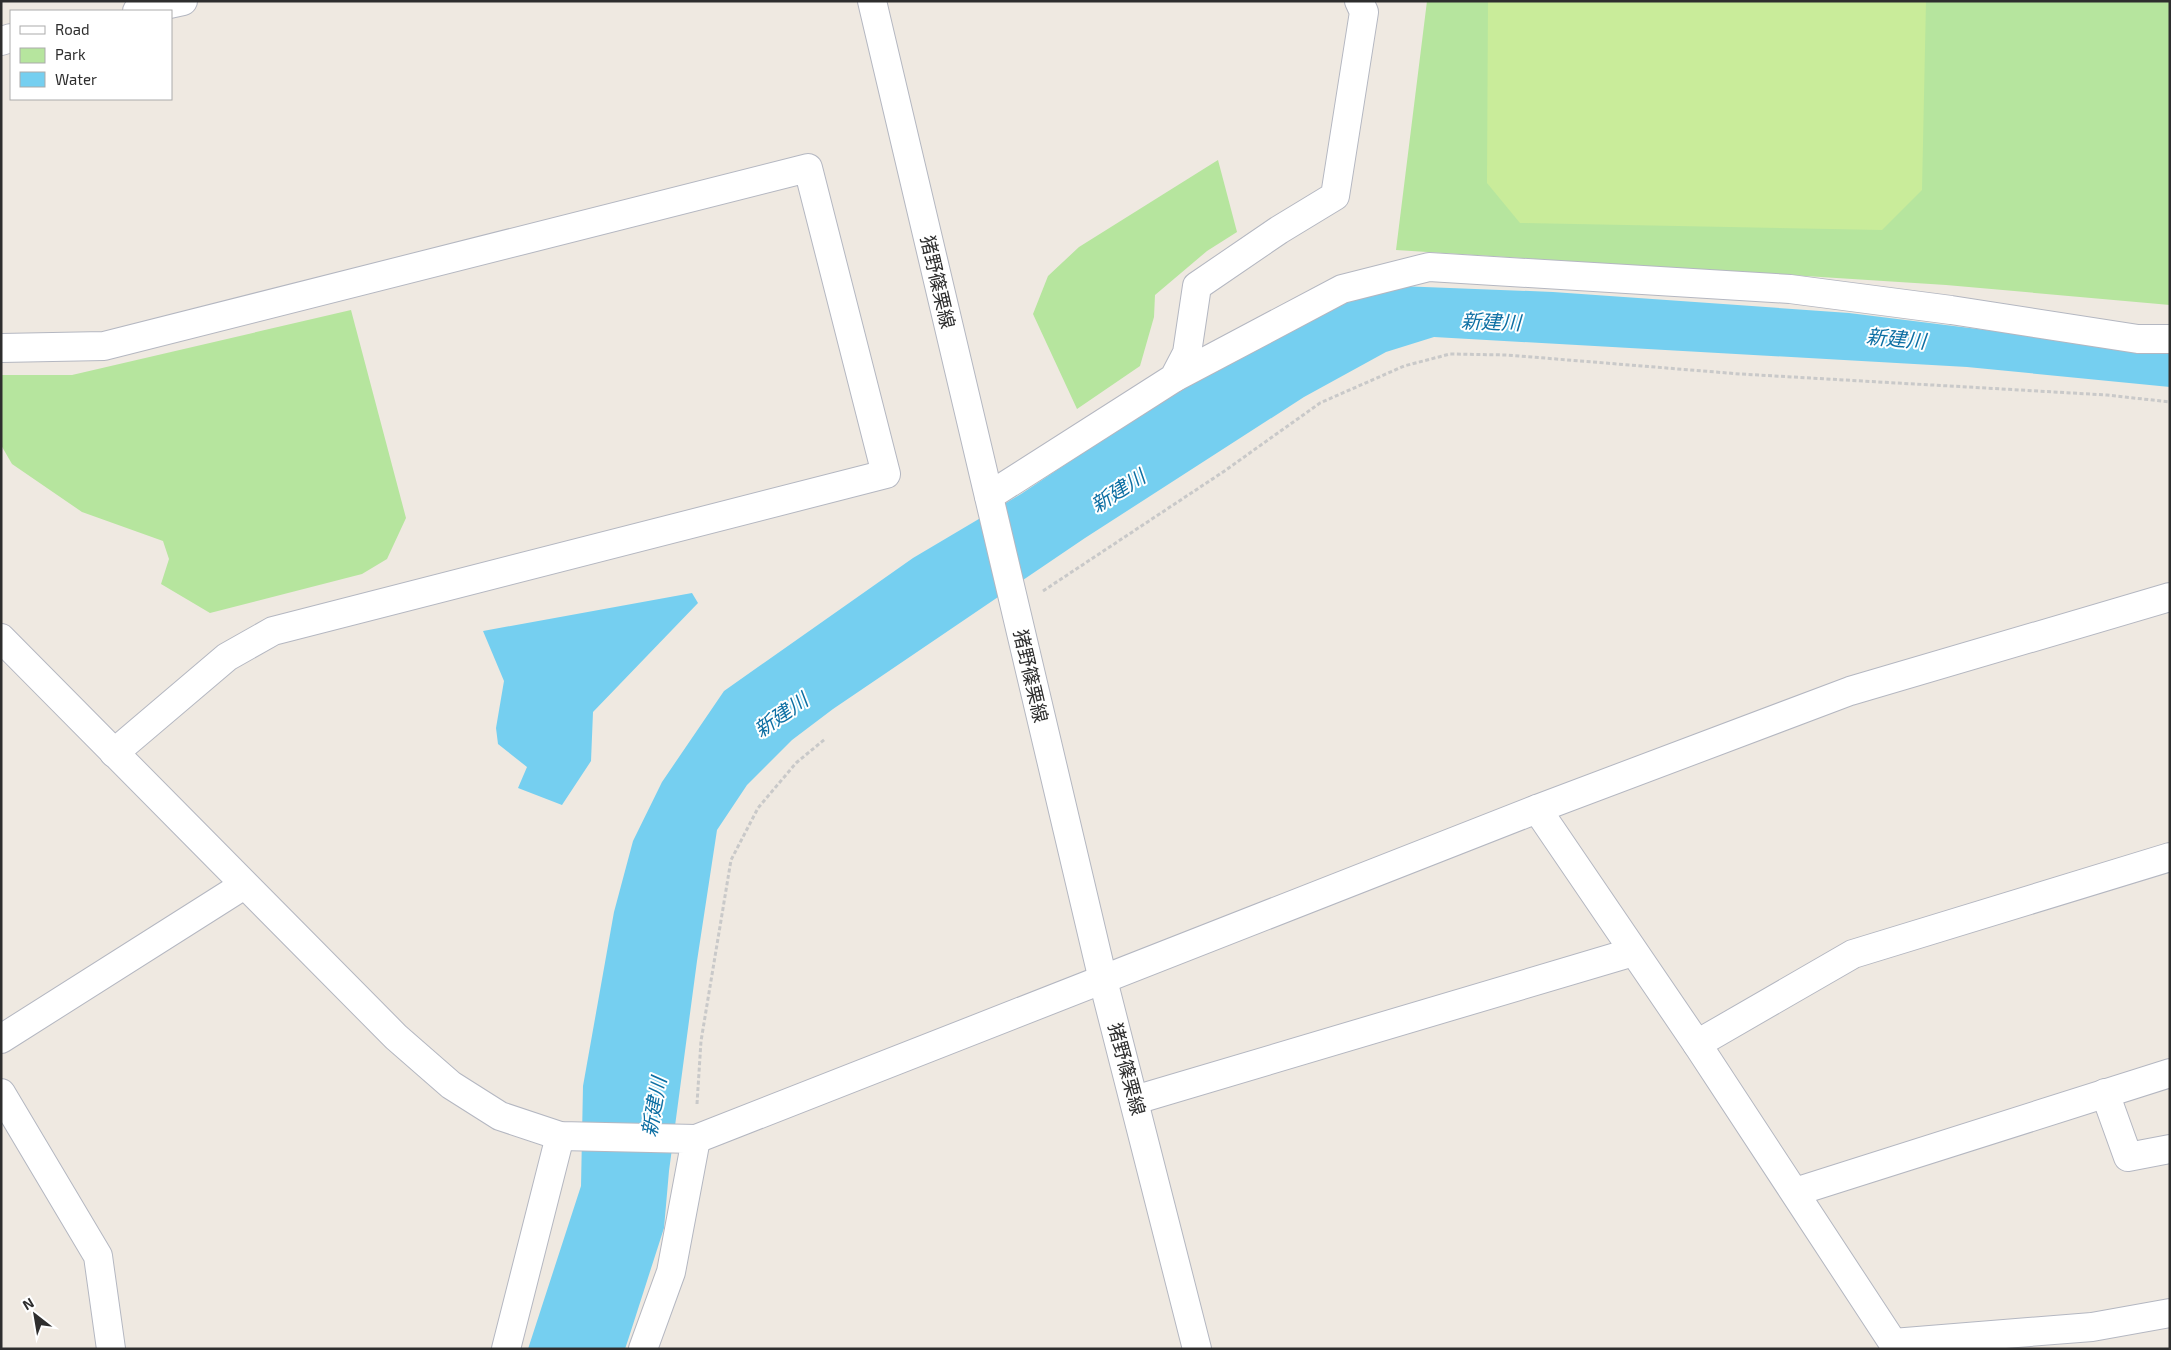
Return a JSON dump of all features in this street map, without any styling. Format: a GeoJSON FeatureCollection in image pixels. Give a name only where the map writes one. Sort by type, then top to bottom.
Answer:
{"type":"FeatureCollection","features":[{"type":"Feature","properties":{"kind":"street"},"geometry":{"type":"LineString","coordinates":[[142,10],[183,1]]}},
{"type":"Feature","properties":{"kind":"street","name":"猪野篠栗線"},"geometry":{"type":"LineString","coordinates":[[872,1],[1103,980],[1197,1349]]}},
{"type":"Feature","properties":{"kind":"street"},"geometry":{"type":"LineString","coordinates":[[1174,378],[1187,353],[1197,286],[1279,230],[1335,196],[1364,12],[1359,1]]}},
{"type":"Feature","properties":{"kind":"street"},"geometry":{"type":"LineString","coordinates":[[1,348],[104,346],[808,168],[886,474],[273,631],[227,657],[114,753]]}},
{"type":"Feature","properties":{"kind":"street"},"geometry":{"type":"LineString","coordinates":[[988,496],[1174,378],[1342,289],[1429,267],[1790,288],[1951,310],[2138,339],[2170,339]]}},
{"type":"Feature","properties":{"kind":"street"},"geometry":{"type":"LineString","coordinates":[[1,638],[396,1037],[451,1085],[500,1116],[560,1136],[696,1139],[1537,809],[1850,691],[2170,597]]}},
{"type":"Feature","properties":{"kind":"street"},"geometry":{"type":"LineString","coordinates":[[1537,809],[1697,1044],[1895,1346],[2092,1327],[2170,1313]]}},
{"type":"Feature","properties":{"kind":"street"},"geometry":{"type":"LineString","coordinates":[[1697,1044],[1852,954],[2170,857]]}},
{"type":"Feature","properties":{"kind":"street"},"geometry":{"type":"LineString","coordinates":[[1,1039],[244,885]]}},
{"type":"Feature","properties":{"kind":"street"},"geometry":{"type":"LineString","coordinates":[[1135,1100],[1633,952]]}},
{"type":"Feature","properties":{"kind":"street"},"geometry":{"type":"LineString","coordinates":[[1794,1192],[2170,1073]]}},
{"type":"Feature","properties":{"kind":"street"},"geometry":{"type":"LineString","coordinates":[[1,1093],[98,1256],[111,1349]]}},
{"type":"Feature","properties":{"kind":"street"},"geometry":{"type":"LineString","coordinates":[[2105,1094],[2128,1157],[2170,1150]]}},
{"type":"Feature","properties":{"kind":"street"},"geometry":{"type":"LineString","coordinates":[[506,1349],[560,1136]]}},
{"type":"Feature","properties":{"kind":"street"},"geometry":{"type":"LineString","coordinates":[[643,1349],[671,1272],[696,1139]]}},
{"type":"Feature","properties":{"kind":"path"},"geometry":{"type":"LineString","coordinates":[[1015,609],[1223,472],[1320,403],[1404,366],[1450,354],[1507,355],[1740,374],[2107,395],[2170,402]]}},
{"type":"Feature","properties":{"kind":"path"},"geometry":{"type":"LineString","coordinates":[[696,1139],[701,1041],[730,860],[758,808],[796,763],[825,739]]}},
{"type":"Feature","properties":{"kind":"green space"},"geometry":{"type":"Polygon","coordinates":[[[1427,1],[2170,1],[2170,305],[1946,285],[1396,250],[1427,1]]]}},
{"type":"Feature","properties":{"kind":"green space"},"geometry":{"type":"Polygon","coordinates":[[[1488,1],[1926,1],[1922,190],[1882,230],[1520,223],[1487,183],[1488,1]]]}},
{"type":"Feature","properties":{"kind":"green space"},"geometry":{"type":"Polygon","coordinates":[[[1218,160],[1237,232],[1207,251],[1155,295],[1154,317],[1140,366],[1077,409],[1033,314],[1048,276],[1079,247],[1218,160]]]}},
{"type":"Feature","properties":{"kind":"green space"},"geometry":{"type":"Polygon","coordinates":[[[351,310],[406,518],[387,559],[362,574],[210,613],[161,584],[169,559],[163,541],[82,512],[12,464],[1,445],[1,375],[72,375],[351,310]]]}},
{"type":"Feature","properties":{"kind":"water","name":"新建川"},"geometry":{"type":"Polygon","coordinates":[[[1399,286],[1553,292],[1849,313],[2170,353],[2170,387],[1967,367],[1434,337],[1386,352],[1304,397],[1085,538],[833,709],[792,740],[747,785],[717,830],[697,961],[669,1171],[664,1228],[625,1349],[528,1349],[581,1186],[583,1086],[614,912],[633,841],[662,782],[724,691],[913,558],[1021,494],[1156,404],[1307,321],[1359,295],[1399,286]]]}},
{"type":"Feature","properties":{"kind":"water"},"geometry":{"type":"Polygon","coordinates":[[[692,593],[698,603],[593,712],[591,761],[562,805],[518,788],[527,767],[498,744],[496,728],[504,681],[483,631],[692,593]]]}}]}
